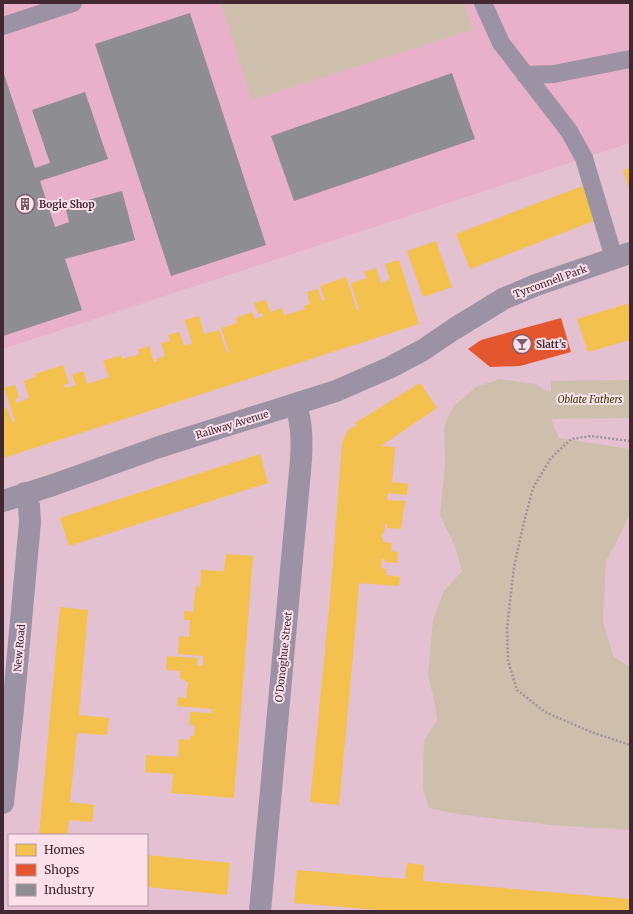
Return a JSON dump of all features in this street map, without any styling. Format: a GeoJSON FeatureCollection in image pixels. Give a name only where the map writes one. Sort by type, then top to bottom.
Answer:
{"type":"FeatureCollection","features":[{"type":"Feature","properties":{"kind":"street","name":"Tyrconnell Park"},"geometry":{"type":"LineString","coordinates":[[454,329],[503,299],[516,293],[622,256]]}},
{"type":"Feature","properties":{"kind":"street","name":"Railway Avenue"},"geometry":{"type":"LineString","coordinates":[[3,501],[53,485],[159,447],[248,418],[296,405],[336,391],[391,367],[423,350],[454,329]]}},
{"type":"Feature","properties":{"kind":"street","name":"O'Donoghue Street"},"geometry":{"type":"LineString","coordinates":[[260,911],[301,460],[301,422],[296,405]]}},
{"type":"Feature","properties":{"kind":"street","name":"New Road"},"geometry":{"type":"LineString","coordinates":[[3,803],[30,522],[30,506],[25,493]]}},
{"type":"Feature","properties":{"kind":"lane"},"geometry":{"type":"LineString","coordinates":[[3,26],[73,3]]}},
{"type":"Feature","properties":{"kind":"lane"},"geometry":{"type":"LineString","coordinates":[[483,3],[501,43],[569,131],[584,158],[622,256]]}},
{"type":"Feature","properties":{"kind":"lane"},"geometry":{"type":"LineString","coordinates":[[525,75],[554,74],[630,59]]}},
{"type":"Feature","properties":{"kind":"path"},"geometry":{"type":"LineString","coordinates":[[630,441],[591,436],[571,439],[551,458],[533,488],[524,522],[514,567],[507,628],[508,661],[517,690],[545,712],[591,732],[630,745]]}},
{"type":"Feature","properties":{"kind":"shaded area"},"geometry":{"type":"Polygon","coordinates":[[[3,3],[630,3],[630,143],[3,349],[3,3]]]}},
{"type":"Feature","properties":{"kind":"green space"},"geometry":{"type":"Polygon","coordinates":[[[221,3],[464,3],[473,30],[252,100],[221,3]]]}},
{"type":"Feature","properties":{"kind":"green space","name":"Oblate Fathers"},"geometry":{"type":"Polygon","coordinates":[[[500,379],[534,384],[551,393],[551,381],[630,380],[630,418],[551,419],[559,438],[630,449],[630,513],[606,561],[603,621],[613,656],[630,667],[630,830],[551,825],[457,814],[429,808],[423,789],[424,741],[437,720],[435,703],[428,676],[433,620],[444,591],[462,571],[455,546],[440,515],[445,466],[444,427],[453,407],[476,387],[500,379]]]}},
{"type":"Feature","properties":{"kind":"building: Homes"},"geometry":{"type":"Polygon","coordinates":[[[630,168],[630,192],[623,170],[630,168]]]}},
{"type":"Feature","properties":{"kind":"building: Homes"},"geometry":{"type":"Polygon","coordinates":[[[583,186],[596,220],[470,269],[456,234],[583,186]]]}},
{"type":"Feature","properties":{"kind":"building: Homes"},"geometry":{"type":"Polygon","coordinates":[[[436,241],[452,287],[423,297],[407,251],[436,241]]]}},
{"type":"Feature","properties":{"kind":"building: Homes"},"geometry":{"type":"Polygon","coordinates":[[[399,260],[419,324],[3,458],[3,409],[7,408],[12,422],[15,421],[4,388],[15,385],[19,398],[15,399],[16,403],[29,398],[24,381],[36,377],[35,374],[63,365],[69,383],[64,385],[65,388],[76,385],[72,375],[83,371],[87,384],[109,377],[103,361],[121,355],[122,359],[140,354],[138,350],[149,346],[154,362],[157,361],[156,359],[165,356],[161,343],[170,341],[168,335],[179,332],[184,346],[192,343],[185,320],[199,316],[204,334],[219,330],[227,353],[229,352],[221,328],[237,323],[236,318],[252,312],[255,319],[263,316],[262,313],[258,314],[254,303],[266,300],[270,312],[282,308],[284,315],[289,314],[305,309],[304,306],[310,304],[307,292],[318,289],[322,301],[325,300],[320,286],[346,277],[357,310],[359,310],[351,283],[367,278],[364,272],[376,268],[381,283],[387,281],[386,280],[390,279],[385,264],[399,260]]]}},
{"type":"Feature","properties":{"kind":"building: Homes"},"geometry":{"type":"Polygon","coordinates":[[[630,303],[630,340],[588,352],[577,319],[630,303]]]}},
{"type":"Feature","properties":{"kind":"building: Homes"},"geometry":{"type":"Polygon","coordinates":[[[420,383],[437,408],[381,446],[395,447],[392,482],[408,484],[407,495],[388,493],[387,500],[405,501],[401,529],[387,528],[388,524],[385,524],[384,534],[382,533],[381,538],[383,538],[383,542],[392,543],[391,551],[398,552],[397,563],[385,562],[385,559],[382,559],[381,568],[387,569],[386,575],[400,577],[399,586],[359,583],[339,805],[310,802],[330,598],[342,443],[348,430],[357,425],[355,423],[420,383]]]}},
{"type":"Feature","properties":{"kind":"building: Homes"},"geometry":{"type":"Polygon","coordinates":[[[260,454],[268,483],[69,546],[60,518],[260,454]]]}},
{"type":"Feature","properties":{"kind":"building: Homes"},"geometry":{"type":"Polygon","coordinates":[[[226,554],[253,556],[234,798],[171,793],[173,774],[145,772],[146,755],[178,757],[179,739],[190,740],[190,736],[194,736],[195,725],[189,725],[190,712],[211,713],[212,709],[177,706],[178,697],[186,698],[188,682],[180,679],[180,671],[166,670],[167,656],[198,658],[197,665],[203,666],[203,656],[178,654],[179,636],[189,637],[190,620],[184,620],[184,611],[193,612],[196,586],[200,587],[201,570],[224,571],[226,554]]]}},
{"type":"Feature","properties":{"kind":"building: Homes"},"geometry":{"type":"Polygon","coordinates":[[[60,607],[88,610],[79,715],[109,718],[107,735],[77,733],[70,802],[94,805],[92,822],[69,820],[67,834],[39,834],[60,607]]]}},
{"type":"Feature","properties":{"kind":"building: Homes"},"geometry":{"type":"Polygon","coordinates":[[[148,855],[230,863],[227,895],[148,887],[148,855]]]}},
{"type":"Feature","properties":{"kind":"building: Homes"},"geometry":{"type":"Polygon","coordinates":[[[407,863],[424,865],[423,881],[630,899],[630,911],[391,911],[294,903],[297,870],[405,879],[407,863]]]}},
{"type":"Feature","properties":{"kind":"building: Shops","name":"Slatt’s"},"geometry":{"type":"Polygon","coordinates":[[[561,318],[571,352],[520,366],[490,367],[468,349],[481,340],[561,318]]]}},
{"type":"Feature","properties":{"kind":"building: Industry"},"geometry":{"type":"Polygon","coordinates":[[[190,13],[266,245],[171,276],[95,44],[190,13]]]}},
{"type":"Feature","properties":{"kind":"building: Industry"},"geometry":{"type":"Polygon","coordinates":[[[3,71],[35,168],[50,163],[32,110],[85,92],[108,159],[40,181],[55,227],[69,222],[65,206],[122,191],[135,240],[65,259],[82,310],[3,336],[3,71]]]}},
{"type":"Feature","properties":{"kind":"building: Industry"},"geometry":{"type":"Polygon","coordinates":[[[452,73],[475,139],[294,201],[271,136],[452,73]]]}},
{"type":"Feature","properties":{"kind":"place","name":"Bogie Shop"},"geometry":{"type":"Point","coordinates":[25,204]}},
{"type":"Feature","properties":{"kind":"place","name":"Slatt’s"},"geometry":{"type":"Point","coordinates":[522,344]}}]}
